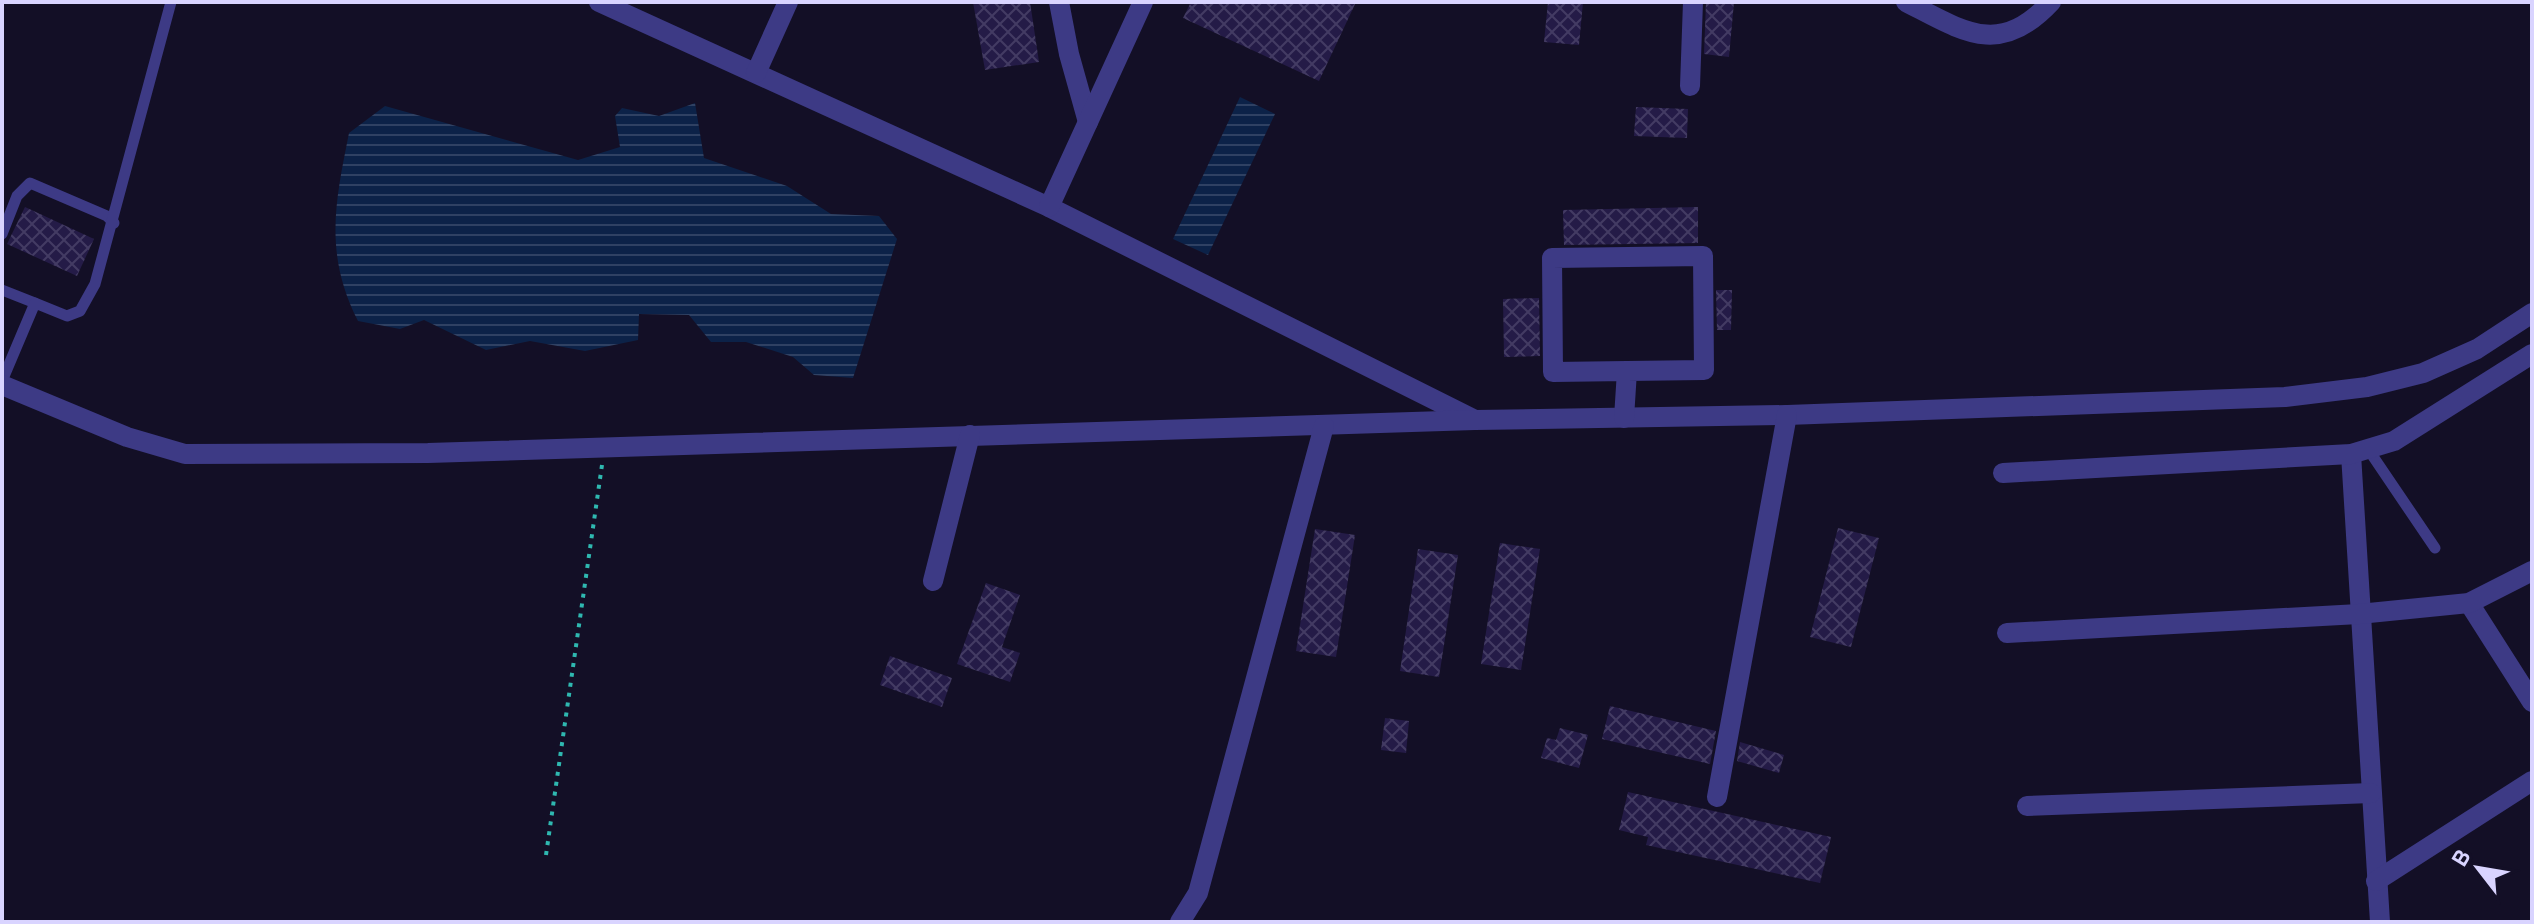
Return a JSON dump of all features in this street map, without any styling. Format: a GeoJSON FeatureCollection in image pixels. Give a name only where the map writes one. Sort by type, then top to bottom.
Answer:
{"type":"FeatureCollection","features":[{"type":"Feature","properties":{"kind":"street"},"geometry":{"type":"LineString","coordinates":[[599,2],[1049,207],[1475,420]]}},
{"type":"Feature","properties":{"kind":"street"},"geometry":{"type":"LineString","coordinates":[[756,73],[788,2]]}},
{"type":"Feature","properties":{"kind":"street"},"geometry":{"type":"LineString","coordinates":[[1059,2],[1069,54],[1088,122]]}},
{"type":"Feature","properties":{"kind":"street"},"geometry":{"type":"LineString","coordinates":[[1049,207],[1143,2]]}},
{"type":"Feature","properties":{"kind":"street"},"geometry":{"type":"LineString","coordinates":[[1690,86],[1693,2]]}},
{"type":"Feature","properties":{"kind":"street"},"geometry":{"type":"LineString","coordinates":[[1906,2],[1984,37],[2012,33],[2028,24],[2051,2]]}},
{"type":"Feature","properties":{"kind":"street"},"geometry":{"type":"LineString","coordinates":[[1703,256],[1704,370],[1627,371],[1553,372],[1552,258],[1703,256]]}},
{"type":"Feature","properties":{"kind":"street"},"geometry":{"type":"LineString","coordinates":[[2,383],[127,437],[185,454],[604,447],[1475,420],[1787,415],[2285,397],[2367,387],[2423,373],[2477,349],[2532,313]]}},
{"type":"Feature","properties":{"kind":"street"},"geometry":{"type":"LineString","coordinates":[[2003,473],[2360,452],[2394,441],[2532,354]]}},
{"type":"Feature","properties":{"kind":"street"},"geometry":{"type":"LineString","coordinates":[[1624,418],[1627,371]]}},
{"type":"Feature","properties":{"kind":"street"},"geometry":{"type":"LineString","coordinates":[[1717,797],[1787,415]]}},
{"type":"Feature","properties":{"kind":"street"},"geometry":{"type":"LineString","coordinates":[[1180,922],[1198,893],[1324,426]]}},
{"type":"Feature","properties":{"kind":"street"},"geometry":{"type":"LineString","coordinates":[[933,581],[970,435]]}},
{"type":"Feature","properties":{"kind":"street"},"geometry":{"type":"LineString","coordinates":[[2360,452],[2359,614],[2380,922]]}},
{"type":"Feature","properties":{"kind":"street"},"geometry":{"type":"LineString","coordinates":[[2007,633],[2359,614],[2469,603],[2532,571]]}},
{"type":"Feature","properties":{"kind":"street"},"geometry":{"type":"LineString","coordinates":[[2469,603],[2532,702]]}},
{"type":"Feature","properties":{"kind":"street"},"geometry":{"type":"LineString","coordinates":[[2376,881],[2532,781]]}},
{"type":"Feature","properties":{"kind":"street"},"geometry":{"type":"LineString","coordinates":[[2027,806],[2371,793]]}},
{"type":"Feature","properties":{"kind":"lane"},"geometry":{"type":"LineString","coordinates":[[2,290],[67,316],[80,311],[102,266],[171,2]]}},
{"type":"Feature","properties":{"kind":"lane"},"geometry":{"type":"LineString","coordinates":[[2,234],[17,196],[30,183],[107,216],[114,223]]}},
{"type":"Feature","properties":{"kind":"lane"},"geometry":{"type":"LineString","coordinates":[[2,383],[35,303]]}},
{"type":"Feature","properties":{"kind":"lane"},"geometry":{"type":"LineString","coordinates":[[2360,452],[2435,548]]}},
{"type":"Feature","properties":{"kind":"path"},"geometry":{"type":"LineString","coordinates":[[546,855],[604,447]]}},
{"type":"Feature","properties":{"kind":"water"},"geometry":{"type":"Polygon","coordinates":[[[1240,97],[1275,114],[1208,255],[1173,239],[1240,97]]]}},
{"type":"Feature","properties":{"kind":"water"},"geometry":{"type":"Polygon","coordinates":[[[695,103],[704,158],[787,186],[831,214],[879,216],[897,239],[853,378],[814,375],[793,357],[746,342],[711,342],[689,315],[639,314],[638,340],[585,351],[530,341],[486,350],[424,320],[400,329],[358,321],[347,297],[337,251],[340,182],[349,133],[385,106],[578,160],[620,147],[615,116],[622,108],[659,116],[695,103]]]}},
{"type":"Feature","properties":{"kind":"building"},"geometry":{"type":"Polygon","coordinates":[[[973,2],[1030,2],[1039,62],[985,70],[973,2]]]}},
{"type":"Feature","properties":{"kind":"building"},"geometry":{"type":"Polygon","coordinates":[[[1191,2],[1356,2],[1319,81],[1183,18],[1191,2]]]}},
{"type":"Feature","properties":{"kind":"building"},"geometry":{"type":"Polygon","coordinates":[[[1548,2],[1583,2],[1579,45],[1544,42],[1548,2]]]}},
{"type":"Feature","properties":{"kind":"building"},"geometry":{"type":"Polygon","coordinates":[[[1706,2],[1734,2],[1729,57],[1704,54],[1706,2]]]}},
{"type":"Feature","properties":{"kind":"building"},"geometry":{"type":"Polygon","coordinates":[[[1636,107],[1688,109],[1687,138],[1634,136],[1636,107]]]}},
{"type":"Feature","properties":{"kind":"building"},"geometry":{"type":"Polygon","coordinates":[[[25,207],[94,239],[77,276],[7,244],[25,207]]]}},
{"type":"Feature","properties":{"kind":"building"},"geometry":{"type":"Polygon","coordinates":[[[1698,207],[1698,243],[1564,245],[1563,210],[1698,207]]]}},
{"type":"Feature","properties":{"kind":"building"},"geometry":{"type":"Polygon","coordinates":[[[1716,290],[1732,290],[1731,330],[1717,330],[1716,290]]]}},
{"type":"Feature","properties":{"kind":"building"},"geometry":{"type":"Polygon","coordinates":[[[1539,298],[1540,356],[1504,357],[1503,299],[1539,298]]]}},
{"type":"Feature","properties":{"kind":"building"},"geometry":{"type":"Polygon","coordinates":[[[1838,528],[1879,538],[1851,647],[1810,637],[1838,528]]]}},
{"type":"Feature","properties":{"kind":"building"},"geometry":{"type":"Polygon","coordinates":[[[1315,529],[1355,535],[1336,657],[1296,651],[1315,529]]]}},
{"type":"Feature","properties":{"kind":"building"},"geometry":{"type":"Polygon","coordinates":[[[1500,543],[1540,549],[1521,670],[1481,664],[1500,543]]]}},
{"type":"Feature","properties":{"kind":"building"},"geometry":{"type":"Polygon","coordinates":[[[1418,549],[1458,555],[1439,677],[1400,671],[1418,549]]]}},
{"type":"Feature","properties":{"kind":"building"},"geometry":{"type":"Polygon","coordinates":[[[986,583],[1020,595],[1002,647],[1020,653],[1010,682],[957,664],[986,583]]]}},
{"type":"Feature","properties":{"kind":"building"},"geometry":{"type":"Polygon","coordinates":[[[890,656],[952,678],[942,707],[880,685],[890,656]]]}},
{"type":"Feature","properties":{"kind":"building"},"geometry":{"type":"Polygon","coordinates":[[[1610,706],[1716,731],[1710,764],[1602,739],[1610,706]]]}},
{"type":"Feature","properties":{"kind":"building"},"geometry":{"type":"Polygon","coordinates":[[[1385,718],[1409,721],[1406,753],[1381,750],[1385,718]]]}},
{"type":"Feature","properties":{"kind":"building"},"geometry":{"type":"Polygon","coordinates":[[[1560,728],[1588,735],[1579,768],[1541,758],[1547,738],[1556,740],[1560,728]]]}},
{"type":"Feature","properties":{"kind":"building"},"geometry":{"type":"Polygon","coordinates":[[[1740,742],[1784,755],[1779,773],[1737,761],[1740,742]]]}},
{"type":"Feature","properties":{"kind":"building"},"geometry":{"type":"Polygon","coordinates":[[[1628,792],[1831,837],[1820,883],[1646,845],[1648,837],[1619,830],[1628,792]]]}}]}
